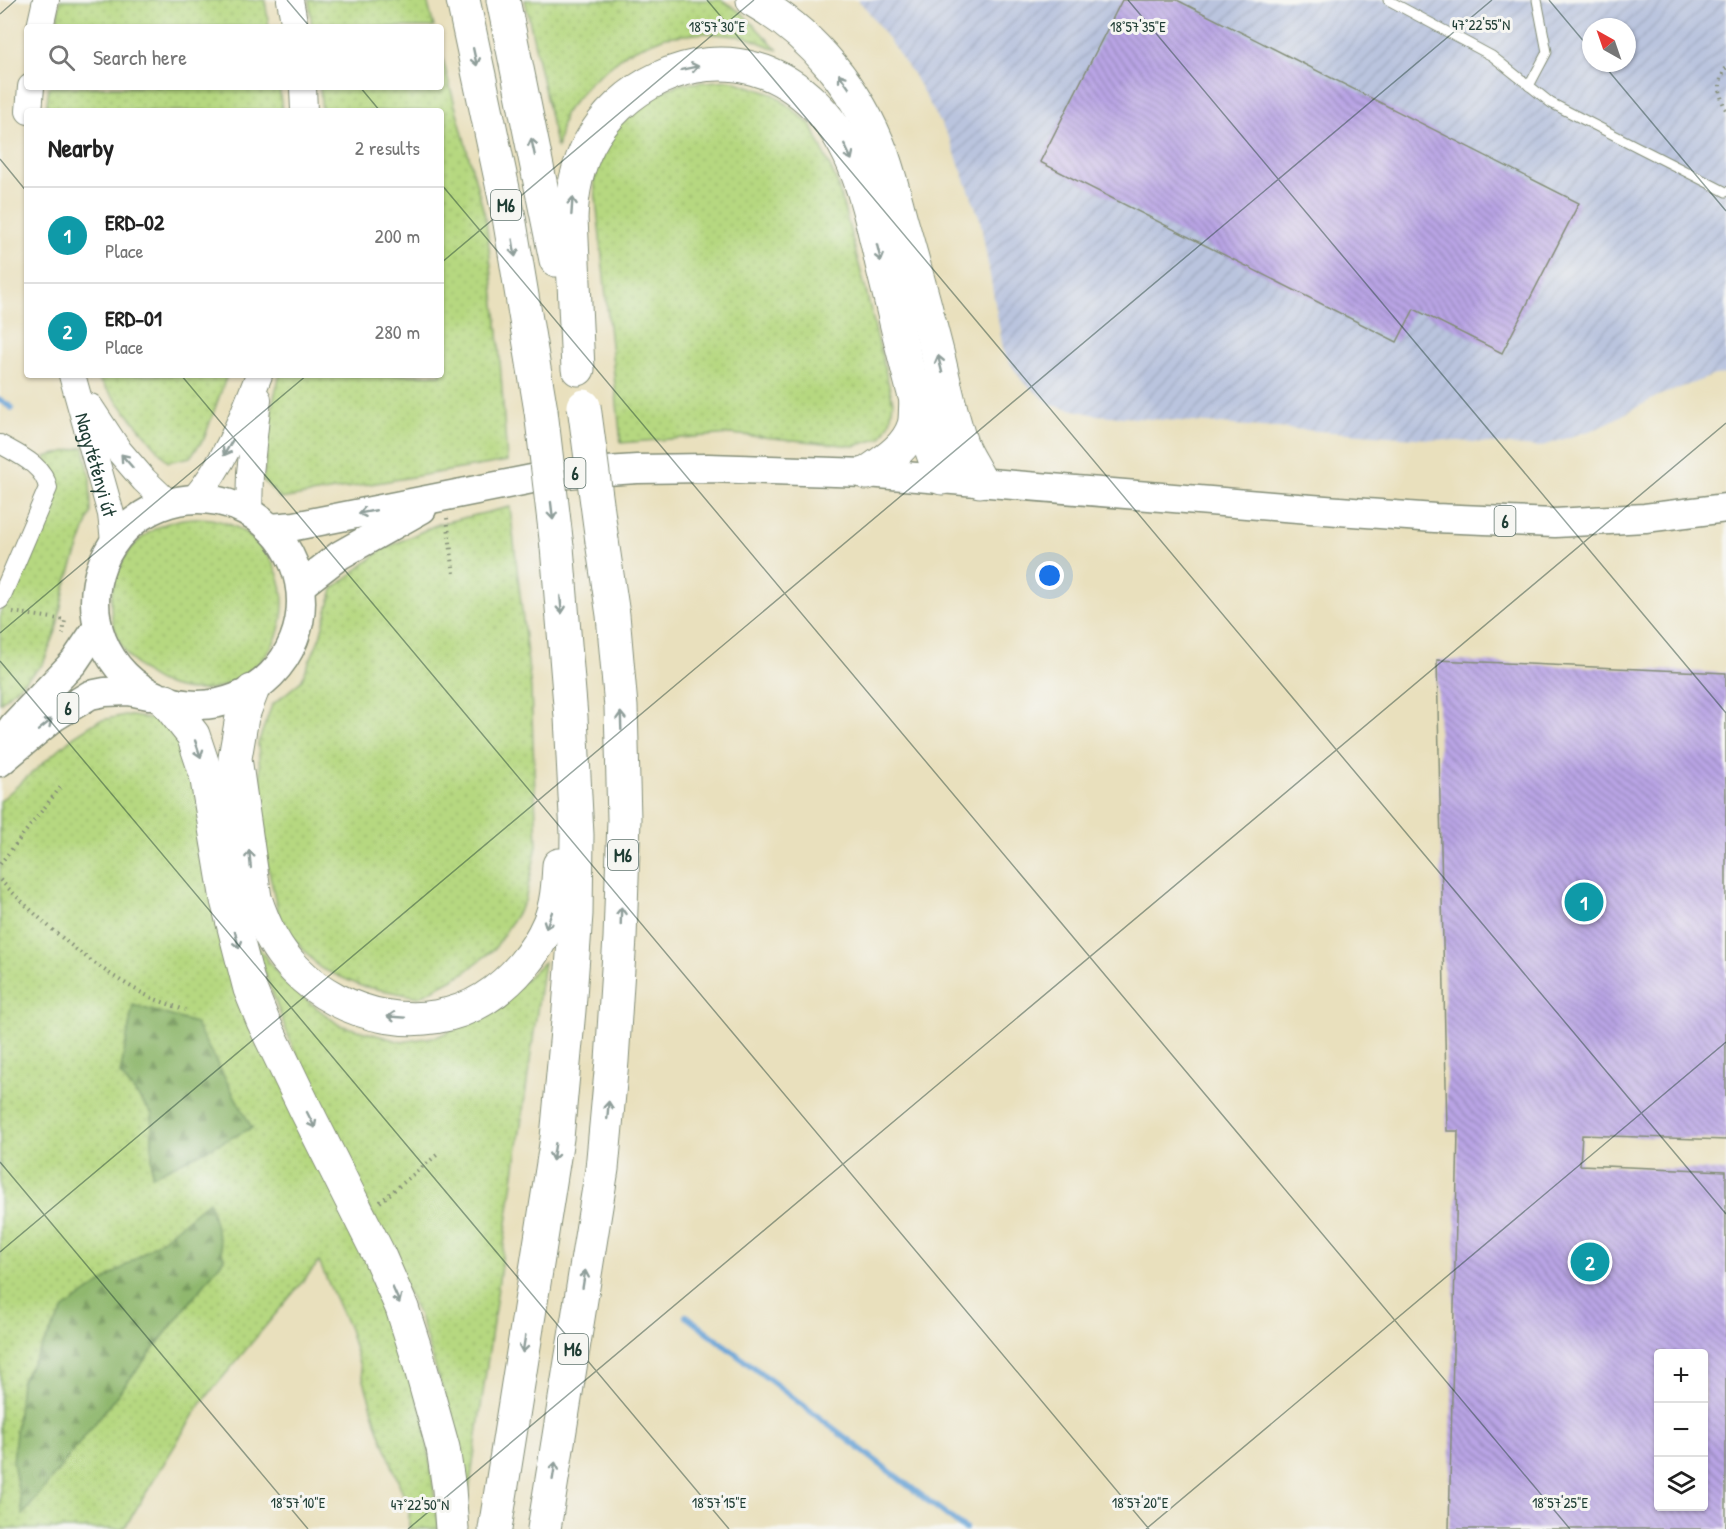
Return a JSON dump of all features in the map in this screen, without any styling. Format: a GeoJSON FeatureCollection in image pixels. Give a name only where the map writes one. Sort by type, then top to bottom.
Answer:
{"type":"FeatureCollection","features":[{"type":"Feature","properties":{"kind":"highway","name":"M6"},"geometry":{"type":"LineString","coordinates":[[463,0],[509,217],[541,411],[557,547],[571,717],[577,835],[576,914],[556,1138],[495,1529]]}},
{"type":"Feature","properties":{"kind":"highway","name":"M6"},"geometry":{"type":"LineString","coordinates":[[503,0],[578,369],[613,615],[621,707],[624,819],[620,938],[602,1169],[544,1529]]}},
{"type":"Feature","properties":{"kind":"highway"},"geometry":{"type":"LineString","coordinates":[[753,0],[778,15],[822,55],[850,90],[872,131],[882,155],[920,284],[954,421],[964,451],[980,481]]}},
{"type":"Feature","properties":{"kind":"highway"},"geometry":{"type":"LineString","coordinates":[[578,369],[572,199],[577,171],[590,142],[606,119],[626,99],[652,82],[676,71],[717,64],[753,68],[788,84],[816,106],[839,135],[855,168],[865,196],[928,442],[942,478]]}},
{"type":"Feature","properties":{"kind":"highway"},"geometry":{"type":"LineString","coordinates":[[867,473],[890,458],[905,442],[914,425],[916,399]]}},
{"type":"Feature","properties":{"kind":"highway"},"geometry":{"type":"LineString","coordinates":[[942,478],[952,449],[954,421]]}},
{"type":"Feature","properties":{"kind":"highway"},"geometry":{"type":"LineString","coordinates":[[252,691],[242,717],[235,758],[255,897],[261,915],[282,955],[311,984],[344,1004],[400,1018],[422,1018],[442,1014],[466,1008],[484,999],[522,967],[537,946],[550,921],[557,892],[571,717]]}},
{"type":"Feature","properties":{"kind":"highway"},"geometry":{"type":"LineString","coordinates":[[159,698],[193,735],[206,774],[227,900],[250,989],[263,1021],[361,1218],[402,1308],[443,1448],[452,1529]]}},
{"type":"Feature","properties":{"kind":"main road"},"geometry":{"type":"LineString","coordinates":[[41,24],[46,0]]}},
{"type":"Feature","properties":{"kind":"main road"},"geometry":{"type":"LineString","coordinates":[[29,108],[31,90]]}},
{"type":"Feature","properties":{"kind":"main road"},"geometry":{"type":"LineString","coordinates":[[303,90],[304,108]]}},
{"type":"Feature","properties":{"kind":"main road"},"geometry":{"type":"LineString","coordinates":[[181,501],[209,481],[233,438],[259,378]]}},
{"type":"Feature","properties":{"kind":"main road"},"geometry":{"type":"LineString","coordinates":[[260,378],[250,473],[260,520]]}},
{"type":"Feature","properties":{"kind":"main road","name":"Nagytétényi út"},"geometry":{"type":"LineString","coordinates":[[74,381],[118,451],[144,480],[181,501]]}},
{"type":"Feature","properties":{"kind":"main road","name":"Nagytétényi út"},"geometry":{"type":"LineString","coordinates":[[74,381],[111,514],[114,542]]}},
{"type":"Feature","properties":{"kind":"main road","name":"6"},"geometry":{"type":"LineString","coordinates":[[159,698],[136,686],[111,660],[97,628],[94,592],[101,566],[114,542],[125,529],[152,509],[181,501],[213,500],[260,520],[295,526],[576,472],[637,468],[708,468],[867,473],[1362,513],[1555,523],[1646,518],[1726,508]]}},
{"type":"Feature","properties":{"kind":"main road","name":"6"},"geometry":{"type":"LineString","coordinates":[[300,586],[340,555],[445,496]]}},
{"type":"Feature","properties":{"kind":"main road","name":"6"},"geometry":{"type":"LineString","coordinates":[[0,762],[54,717],[90,695],[129,691],[188,706],[210,706],[252,691],[268,679],[282,663],[292,646],[302,607],[300,586],[294,564],[284,544],[260,520]]}},
{"type":"Feature","properties":{"kind":"main road","name":"6"},"geometry":{"type":"LineString","coordinates":[[0,744],[14,725],[74,662],[97,628]]}},
{"type":"Feature","properties":{"kind":"street"},"geometry":{"type":"LineString","coordinates":[[0,444],[31,462],[41,472],[48,488],[4,606]]}},
{"type":"Feature","properties":{"kind":"lane"},"geometry":{"type":"LineString","coordinates":[[1388,0],[1492,56],[1551,103],[1726,192]]}},
{"type":"Feature","properties":{"kind":"lane"},"geometry":{"type":"LineString","coordinates":[[1528,86],[1547,52],[1537,0]]}},
{"type":"Feature","properties":{"kind":"path"},"geometry":{"type":"LineString","coordinates":[[1726,68],[1719,86],[1726,110]]}},
{"type":"Feature","properties":{"kind":"path"},"geometry":{"type":"LineString","coordinates":[[445,496],[454,574]]}},
{"type":"Feature","properties":{"kind":"path"},"geometry":{"type":"LineString","coordinates":[[4,606],[65,620],[62,636]]}},
{"type":"Feature","properties":{"kind":"path"},"geometry":{"type":"LineString","coordinates":[[0,864],[63,784]]}},
{"type":"Feature","properties":{"kind":"path"},"geometry":{"type":"LineString","coordinates":[[0,880],[35,915],[91,963],[147,996],[185,1010]]}},
{"type":"Feature","properties":{"kind":"path"},"geometry":{"type":"LineString","coordinates":[[361,1218],[438,1154]]}},
{"type":"Feature","properties":{"kind":"shaded area"},"geometry":{"type":"Polygon","coordinates":[[[858,0],[1726,0],[1726,374],[1715,375],[1658,396],[1598,428],[1539,447],[1096,415],[1052,405],[1023,382],[1004,354],[980,219],[950,140],[913,74],[858,0]]]}},
{"type":"Feature","properties":{"kind":"green space"},"geometry":{"type":"Polygon","coordinates":[[[60,0],[265,0],[269,24],[57,24],[60,0]]]}},
{"type":"Feature","properties":{"kind":"green space"},"geometry":{"type":"Polygon","coordinates":[[[309,0],[427,0],[433,24],[312,24],[309,0]]]}},
{"type":"Feature","properties":{"kind":"green space"},"geometry":{"type":"Polygon","coordinates":[[[525,0],[722,0],[742,13],[778,50],[746,37],[705,33],[665,37],[628,52],[589,83],[564,114],[557,149],[525,0]]]}},
{"type":"Feature","properties":{"kind":"green space"},"geometry":{"type":"Polygon","coordinates":[[[444,64],[486,220],[498,332],[507,461],[281,499],[263,480],[273,401],[279,378],[444,378],[444,108],[322,108],[320,90],[444,90],[444,64]]]}},
{"type":"Feature","properties":{"kind":"green space"},"geometry":{"type":"Polygon","coordinates":[[[730,80],[775,95],[811,125],[837,182],[893,402],[890,422],[881,438],[854,446],[731,434],[621,443],[594,179],[615,127],[643,98],[681,84],[730,80]]]}},
{"type":"Feature","properties":{"kind":"green space"},"geometry":{"type":"Polygon","coordinates":[[[49,90],[279,90],[282,108],[46,108],[49,90]]]}},
{"type":"Feature","properties":{"kind":"green space"},"geometry":{"type":"Polygon","coordinates":[[[98,378],[226,378],[204,439],[190,457],[168,462],[98,378]]]}},
{"type":"Feature","properties":{"kind":"green space"},"geometry":{"type":"Polygon","coordinates":[[[84,447],[90,477],[91,513],[65,587],[56,631],[43,664],[0,703],[0,613],[55,492],[45,457],[84,447]]]}},
{"type":"Feature","properties":{"kind":"green space"},"geometry":{"type":"Polygon","coordinates":[[[510,507],[531,689],[537,846],[525,901],[495,948],[464,973],[419,997],[361,986],[320,968],[281,925],[266,858],[258,743],[272,705],[301,681],[320,637],[333,589],[382,550],[438,524],[510,507]]]}},
{"type":"Feature","properties":{"kind":"green space"},"geometry":{"type":"Polygon","coordinates":[[[197,518],[230,525],[258,543],[276,571],[283,604],[276,637],[258,665],[230,683],[197,690],[164,683],[136,665],[118,637],[111,604],[118,571],[136,543],[164,525],[197,518]]]}},
{"type":"Feature","properties":{"kind":"green space"},"geometry":{"type":"Polygon","coordinates":[[[125,715],[158,720],[179,736],[191,759],[208,853],[364,1240],[424,1418],[439,1529],[409,1529],[409,1510],[377,1425],[349,1329],[319,1262],[199,1406],[124,1529],[0,1529],[0,801],[74,736],[98,721],[125,715]],[[152,1114],[152,1176],[252,1127],[152,1114]]]}},
{"type":"Feature","properties":{"kind":"green space"},"geometry":{"type":"Polygon","coordinates":[[[252,939],[285,983],[339,1025],[402,1042],[439,1036],[490,1012],[544,962],[465,1520],[457,1435],[419,1316],[291,1043],[252,939]]]}},
{"type":"Feature","properties":{"kind":"green space"},"geometry":{"type":"Polygon","coordinates":[[[133,1005],[195,1023],[252,1128],[152,1176],[152,1114],[120,1074],[133,1005]]]}},
{"type":"Feature","properties":{"kind":"green space"},"geometry":{"type":"Polygon","coordinates":[[[209,1201],[224,1259],[23,1515],[13,1462],[21,1382],[64,1309],[163,1239],[209,1201]]]}},
{"type":"Feature","properties":{"kind":"building"},"geometry":{"type":"Polygon","coordinates":[[[1122,0],[1177,0],[1579,203],[1502,353],[1414,309],[1397,342],[1040,162],[1122,0]]]}},
{"type":"Feature","properties":{"kind":"building"},"geometry":{"type":"Polygon","coordinates":[[[1437,660],[1726,673],[1726,1140],[1582,1135],[1580,1165],[1726,1171],[1726,1529],[1449,1529],[1458,1131],[1447,1131],[1437,660]]]}},
{"type":"Feature","properties":{"kind":"waterway"},"geometry":{"type":"LineString","coordinates":[[0,400],[12,408]]}},
{"type":"Feature","properties":{"kind":"waterway"},"geometry":{"type":"LineString","coordinates":[[686,1316],[965,1529]]}},
{"type":"Feature","properties":{"kind":"place","name":"ERD-02"},"geometry":{"type":"Point","coordinates":[1584,902]}},
{"type":"Feature","properties":{"kind":"place","name":"ERD-01"},"geometry":{"type":"Point","coordinates":[1590,1262]}}]}
